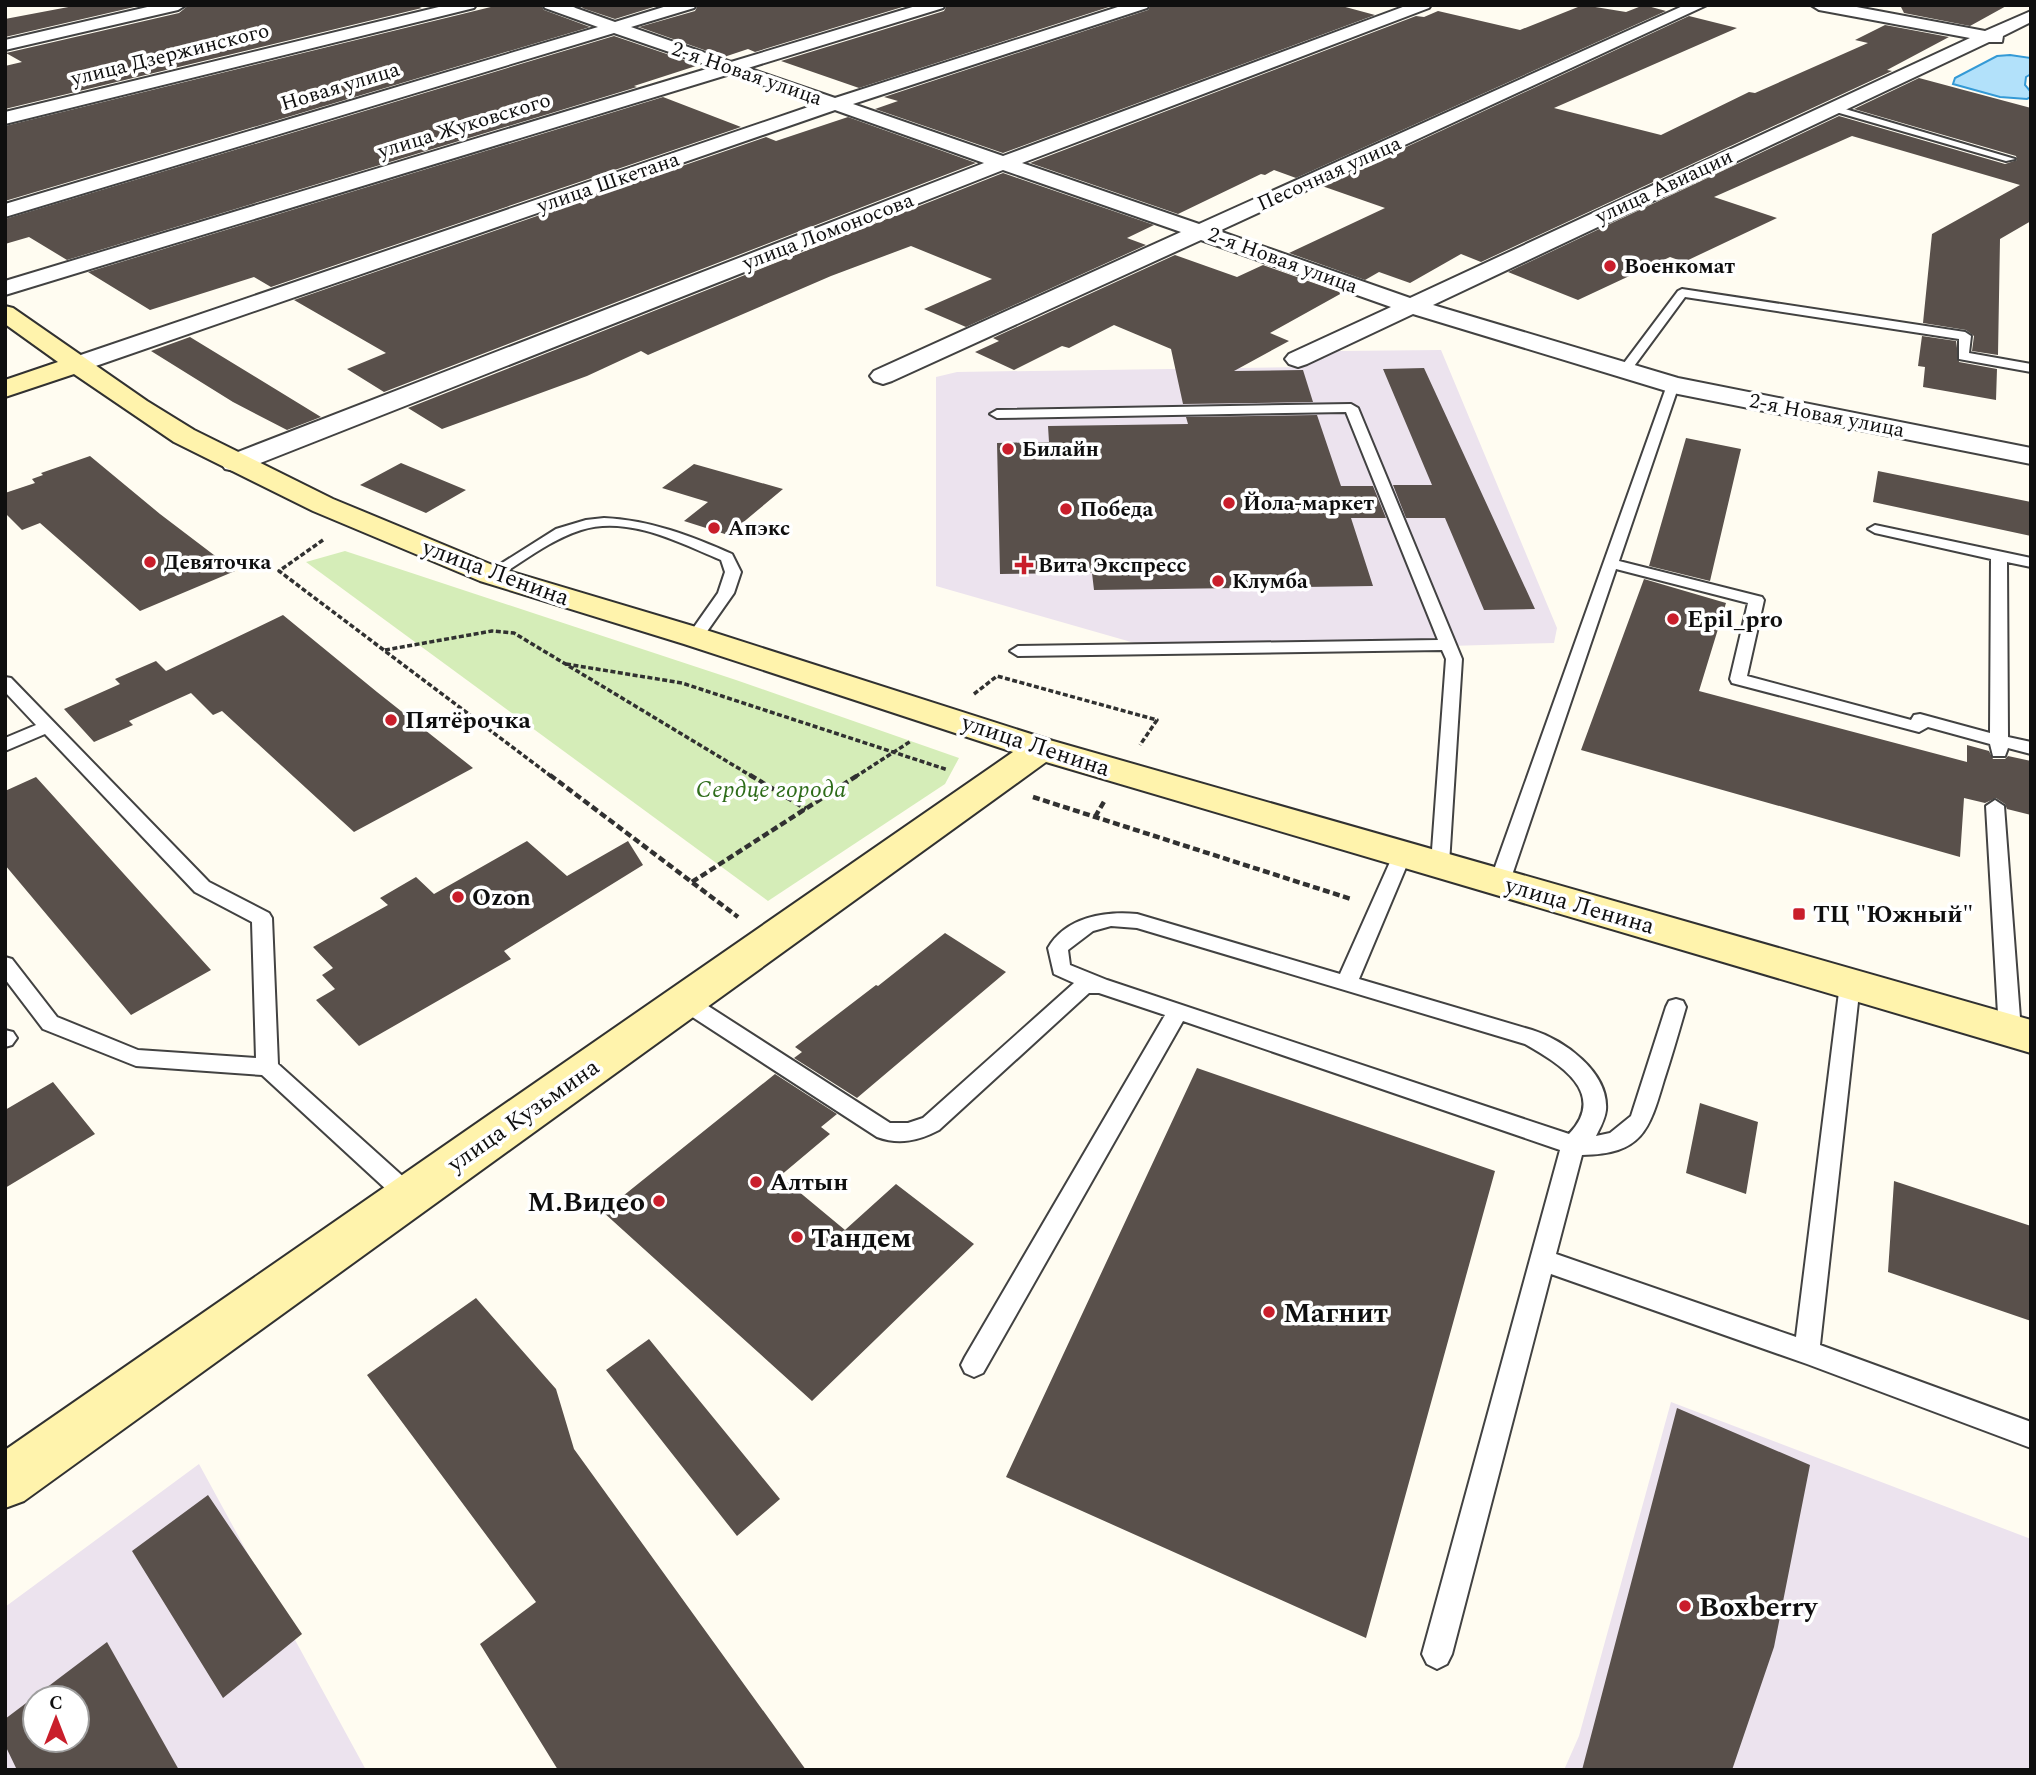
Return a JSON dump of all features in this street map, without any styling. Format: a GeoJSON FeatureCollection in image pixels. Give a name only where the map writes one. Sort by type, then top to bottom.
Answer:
{"type":"FeatureCollection","features":[{"type":"Feature","properties":{"kind":"main road","name":"улица Ленина"},"geometry":{"type":"LineString","coordinates":[[5,313],[161,422],[235,463],[323,505],[491,575],[695,637],[1041,749],[2021,1034]]}},
{"type":"Feature","properties":{"kind":"main road"},"geometry":{"type":"LineString","coordinates":[[5,389],[78,364]]}},
{"type":"Feature","properties":{"kind":"main road","name":"улица Кузьмина"},"geometry":{"type":"LineString","coordinates":[[5,1482],[1041,749]]}},
{"type":"Feature","properties":{"kind":"street"},"geometry":{"type":"LineString","coordinates":[[5,45],[178,5]]}},
{"type":"Feature","properties":{"kind":"street","name":"улица Дзержинского"},"geometry":{"type":"LineString","coordinates":[[5,118],[468,5]]}},
{"type":"Feature","properties":{"kind":"street","name":"Новая улица"},"geometry":{"type":"LineString","coordinates":[[5,211],[688,5]]}},
{"type":"Feature","properties":{"kind":"street","name":"улица Жуковского"},"geometry":{"type":"LineString","coordinates":[[5,288],[937,5]]}},
{"type":"Feature","properties":{"kind":"street","name":"улица Шкетана"},"geometry":{"type":"LineString","coordinates":[[78,364],[835,104],[1141,5]]}},
{"type":"Feature","properties":{"kind":"street","name":"улица Ломоносова"},"geometry":{"type":"LineString","coordinates":[[235,463],[1000,164],[1423,5]]}},
{"type":"Feature","properties":{"kind":"street","name":"Песочная улица"},"geometry":{"type":"LineString","coordinates":[[883,376],[1699,5]]}},
{"type":"Feature","properties":{"kind":"street"},"geometry":{"type":"LineString","coordinates":[[1819,5],[2017,42]]}},
{"type":"Feature","properties":{"kind":"street","name":"2-я Новая улица"},"geometry":{"type":"LineString","coordinates":[[564,7],[1000,164],[1201,230],[1409,305],[1673,385],[2031,456]]}},
{"type":"Feature","properties":{"kind":"street","name":"улица Авиации"},"geometry":{"type":"LineString","coordinates":[[1298,359],[2031,16]]}},
{"type":"Feature","properties":{"kind":"lane"},"geometry":{"type":"LineString","coordinates":[[1832,108],[2010,159]]}},
{"type":"Feature","properties":{"kind":"lane"},"geometry":{"type":"LineString","coordinates":[[1625,370],[1682,293],[1965,336],[1963,356],[2031,368]]}},
{"type":"Feature","properties":{"kind":"lane"},"geometry":{"type":"LineString","coordinates":[[1500,881],[1673,385]]}},
{"type":"Feature","properties":{"kind":"lane"},"geometry":{"type":"LineString","coordinates":[[998,414],[1351,408],[1454,659],[1440,864]]}},
{"type":"Feature","properties":{"kind":"lane"},"geometry":{"type":"LineString","coordinates":[[491,575],[555,537],[586,524],[624,523],[657,531],[727,557],[733,572],[726,593],[695,637]]}},
{"type":"Feature","properties":{"kind":"lane"},"geometry":{"type":"LineString","coordinates":[[1875,528],[2031,563]]}},
{"type":"Feature","properties":{"kind":"lane"},"geometry":{"type":"LineString","coordinates":[[1999,556],[1999,747]]}},
{"type":"Feature","properties":{"kind":"lane"},"geometry":{"type":"LineString","coordinates":[[1611,563],[1756,600],[1738,679],[1919,727],[1920,719],[1999,747],[2031,748]]}},
{"type":"Feature","properties":{"kind":"lane"},"geometry":{"type":"LineString","coordinates":[[1018,651],[1449,645]]}},
{"type":"Feature","properties":{"kind":"lane"},"geometry":{"type":"LineString","coordinates":[[5,682],[202,887],[262,918],[267,1067]]}},
{"type":"Feature","properties":{"kind":"lane"},"geometry":{"type":"LineString","coordinates":[[5,745],[48,726]]}},
{"type":"Feature","properties":{"kind":"lane"},"geometry":{"type":"LineString","coordinates":[[1995,806],[2021,1034]]}},
{"type":"Feature","properties":{"kind":"lane"},"geometry":{"type":"LineString","coordinates":[[1347,982],[1403,853]]}},
{"type":"Feature","properties":{"kind":"lane"},"geometry":{"type":"LineString","coordinates":[[1437,1654],[1573,1145],[1587,1133],[1596,1117],[1597,1100],[1579,1067],[1554,1049],[1532,1038],[1137,921],[1107,917],[1082,927],[1058,948],[1060,969],[1100,985],[1573,1145],[1603,1146],[1628,1136],[1641,1121],[1676,1007]]}},
{"type":"Feature","properties":{"kind":"lane"},"geometry":{"type":"LineString","coordinates":[[5,964],[50,1023],[136,1058],[267,1067],[409,1196]]}},
{"type":"Feature","properties":{"kind":"lane"},"geometry":{"type":"LineString","coordinates":[[1807,1352],[1850,984]]}},
{"type":"Feature","properties":{"kind":"lane"},"geometry":{"type":"LineString","coordinates":[[684,1001],[885,1132],[899,1134],[915,1132],[931,1124],[1076,991],[1086,986],[1100,985]]}},
{"type":"Feature","properties":{"kind":"lane"},"geometry":{"type":"LineString","coordinates":[[974,1365],[1178,1012]]}},
{"type":"Feature","properties":{"kind":"lane"},"geometry":{"type":"LineString","coordinates":[[1541,1260],[1807,1352],[2031,1435]]}},
{"type":"Feature","properties":{"kind":"path"},"geometry":{"type":"LineString","coordinates":[[332,533],[279,571],[770,941]]}},
{"type":"Feature","properties":{"kind":"path"},"geometry":{"type":"LineString","coordinates":[[385,650],[492,631],[514,633],[806,809]]}},
{"type":"Feature","properties":{"kind":"path"},"geometry":{"type":"LineString","coordinates":[[566,664],[682,683],[1379,908]]}},
{"type":"Feature","properties":{"kind":"path"},"geometry":{"type":"LineString","coordinates":[[997,676],[1157,720],[1121,772],[1096,817]]}},
{"type":"Feature","properties":{"kind":"path"},"geometry":{"type":"LineString","coordinates":[[692,882],[894,753]]}},
{"type":"Feature","properties":{"kind":"shaded area"},"geometry":{"type":"Polygon","coordinates":[[[1441,350],[1557,628],[1554,643],[1173,654],[936,586],[936,377],[957,372],[1304,367],[1338,351],[1441,350]]]}},
{"type":"Feature","properties":{"kind":"shaded area"},"geometry":{"type":"Polygon","coordinates":[[[1671,1402],[2031,1539],[2031,1770],[1564,1770],[1579,1736],[1671,1402]]]}},
{"type":"Feature","properties":{"kind":"shaded area"},"geometry":{"type":"Polygon","coordinates":[[[199,1464],[366,1770],[5,1770],[5,1607],[199,1464]]]}},
{"type":"Feature","properties":{"kind":"green space","name":"Сердце города"},"geometry":{"type":"Polygon","coordinates":[[[345,551],[736,680],[959,758],[945,784],[768,901],[306,562],[345,551]]]}},
{"type":"Feature","properties":{"kind":"water"},"geometry":{"type":"Polygon","coordinates":[[[1997,56],[2031,58],[2031,74],[2026,77],[2025,85],[2031,92],[2031,97],[2000,97],[1953,84],[1955,78],[1997,56]]]}},
{"type":"Feature","properties":{"kind":"building"},"geometry":{"type":"Polygon","coordinates":[[[79,5],[143,5],[5,37],[5,19],[79,5]]]}},
{"type":"Feature","properties":{"kind":"building"},"geometry":{"type":"Polygon","coordinates":[[[189,5],[414,5],[422,8],[5,109],[5,66],[22,62],[6,53],[179,13],[189,5]]]}},
{"type":"Feature","properties":{"kind":"building"},"geometry":{"type":"Polygon","coordinates":[[[499,5],[541,5],[544,10],[590,27],[5,201],[5,126],[499,5]]]}},
{"type":"Feature","properties":{"kind":"building"},"geometry":{"type":"Polygon","coordinates":[[[584,5],[660,5],[615,19],[582,8],[584,5]]]}},
{"type":"Feature","properties":{"kind":"building"},"geometry":{"type":"Polygon","coordinates":[[[698,5],[909,5],[755,52],[748,49],[724,57],[639,27],[695,11],[698,5]]]}},
{"type":"Feature","properties":{"kind":"building"},"geometry":{"type":"Polygon","coordinates":[[[947,5],[1115,5],[859,88],[781,61],[944,11],[947,5]]]}},
{"type":"Feature","properties":{"kind":"building"},"geometry":{"type":"Polygon","coordinates":[[[1151,5],[1338,5],[1375,15],[1003,153],[875,109],[898,101],[884,97],[1148,10],[1151,5]]]}},
{"type":"Feature","properties":{"kind":"building"},"geometry":{"type":"Polygon","coordinates":[[[1583,5],[1626,12],[1644,5],[1666,11],[1296,178],[1274,170],[1178,214],[1030,163],[1416,16],[1424,17],[1438,11],[1520,30],[1583,5]]]}},
{"type":"Feature","properties":{"kind":"building"},"geometry":{"type":"Polygon","coordinates":[[[1900,5],[2008,5],[1970,26],[1904,13],[1900,5]]]}},
{"type":"Feature","properties":{"kind":"building"},"geometry":{"type":"Polygon","coordinates":[[[1689,16],[1737,28],[1554,108],[1661,135],[1749,92],[1755,93],[1868,43],[1855,40],[1885,25],[1949,37],[1887,70],[1892,71],[1481,262],[1461,254],[1410,283],[1379,272],[1365,280],[1289,253],[1385,208],[1322,186],[1689,16]]]}},
{"type":"Feature","properties":{"kind":"building"},"geometry":{"type":"Polygon","coordinates":[[[614,36],[699,65],[634,86],[637,87],[67,260],[29,237],[5,244],[5,219],[614,36]]]}},
{"type":"Feature","properties":{"kind":"building"},"geometry":{"type":"Polygon","coordinates":[[[1919,78],[2031,108],[2031,221],[2000,239],[1998,355],[1972,351],[1974,336],[1966,330],[1923,323],[1932,234],[2020,185],[1852,136],[1714,197],[1777,218],[1684,262],[1670,257],[1578,300],[1508,272],[1839,116],[2005,164],[2017,160],[2016,156],[1854,109],[1919,78]]]}},
{"type":"Feature","properties":{"kind":"building"},"geometry":{"type":"Polygon","coordinates":[[[663,97],[741,127],[271,287],[254,277],[150,310],[88,272],[663,97]]]}},
{"type":"Feature","properties":{"kind":"building"},"geometry":{"type":"Polygon","coordinates":[[[848,117],[976,163],[384,392],[347,369],[386,353],[294,300],[766,137],[776,141],[848,117]]]}},
{"type":"Feature","properties":{"kind":"building"},"geometry":{"type":"Polygon","coordinates":[[[1003,173],[1154,225],[1127,238],[1146,245],[966,327],[924,309],[992,279],[911,246],[831,276],[648,355],[641,351],[587,376],[442,429],[408,408],[1003,173]]]}},
{"type":"Feature","properties":{"kind":"building"},"geometry":{"type":"Polygon","coordinates":[[[1175,255],[1237,277],[1263,265],[1342,293],[1270,333],[1289,341],[1234,371],[1303,370],[1313,402],[1183,404],[1171,349],[1114,325],[1069,348],[1062,346],[1014,370],[975,352],[999,341],[993,338],[1175,255]]]}},
{"type":"Feature","properties":{"kind":"building"},"geometry":{"type":"Polygon","coordinates":[[[1922,336],[1956,341],[1959,362],[1997,369],[1996,400],[1923,387],[1925,367],[1918,366],[1922,336]]]}},
{"type":"Feature","properties":{"kind":"building"},"geometry":{"type":"Polygon","coordinates":[[[190,337],[321,417],[287,430],[233,402],[151,351],[190,337]]]}},
{"type":"Feature","properties":{"kind":"building"},"geometry":{"type":"Polygon","coordinates":[[[1424,368],[1535,609],[1484,610],[1445,518],[1406,518],[1393,485],[1432,485],[1383,369],[1424,368]]]}},
{"type":"Feature","properties":{"kind":"building"},"geometry":{"type":"Polygon","coordinates":[[[1317,415],[1341,486],[1373,486],[1386,518],[1351,518],[1373,586],[1094,590],[1092,573],[1000,574],[997,443],[1049,442],[1048,426],[1188,424],[1186,417],[1317,415]]]}},
{"type":"Feature","properties":{"kind":"building"},"geometry":{"type":"Polygon","coordinates":[[[1686,438],[1741,449],[1710,581],[1649,566],[1686,438]]]}},
{"type":"Feature","properties":{"kind":"building"},"geometry":{"type":"Polygon","coordinates":[[[90,456],[235,571],[140,611],[40,523],[22,530],[5,513],[5,493],[35,483],[32,479],[43,475],[41,473],[90,456]]]}},
{"type":"Feature","properties":{"kind":"building"},"geometry":{"type":"Polygon","coordinates":[[[401,463],[466,490],[426,513],[360,485],[401,463]]]}},
{"type":"Feature","properties":{"kind":"building"},"geometry":{"type":"Polygon","coordinates":[[[694,464],[783,489],[728,535],[684,521],[708,502],[662,488],[694,464]]]}},
{"type":"Feature","properties":{"kind":"building"},"geometry":{"type":"Polygon","coordinates":[[[1878,471],[2031,502],[2031,536],[1873,502],[1878,471]]]}},
{"type":"Feature","properties":{"kind":"building"},"geometry":{"type":"Polygon","coordinates":[[[1644,579],[1726,603],[1699,691],[1967,762],[1967,745],[1989,751],[1993,759],[2005,759],[2008,756],[2031,761],[2031,815],[2007,809],[2005,804],[1996,798],[1985,803],[1964,798],[1960,857],[1581,750],[1644,579]]]}},
{"type":"Feature","properties":{"kind":"building"},"geometry":{"type":"Polygon","coordinates":[[[283,615],[473,768],[354,832],[222,711],[213,715],[191,693],[129,721],[133,725],[94,742],[64,709],[120,684],[115,679],[156,661],[166,671],[283,615]]]}},
{"type":"Feature","properties":{"kind":"building"},"geometry":{"type":"Polygon","coordinates":[[[36,777],[211,970],[131,1015],[5,865],[5,791],[36,777]]]}},
{"type":"Feature","properties":{"kind":"building"},"geometry":{"type":"Polygon","coordinates":[[[527,841],[567,876],[628,841],[643,865],[504,951],[511,959],[359,1046],[316,1000],[335,989],[322,975],[333,968],[313,947],[388,905],[380,898],[416,877],[434,894],[527,841]]]}},
{"type":"Feature","properties":{"kind":"building"},"geometry":{"type":"Polygon","coordinates":[[[945,933],[1006,972],[857,1098],[794,1058],[802,1052],[795,1047],[945,933]]]}},
{"type":"Feature","properties":{"kind":"building"},"geometry":{"type":"Polygon","coordinates":[[[1197,1068],[1495,1171],[1366,1638],[1006,1477],[1197,1068]]]}},
{"type":"Feature","properties":{"kind":"building","name":"Тандем"},"geometry":{"type":"Polygon","coordinates":[[[775,1074],[837,1114],[821,1127],[830,1134],[780,1176],[845,1230],[896,1184],[974,1244],[812,1401],[603,1212],[775,1074]]]}},
{"type":"Feature","properties":{"kind":"building"},"geometry":{"type":"Polygon","coordinates":[[[53,1082],[95,1134],[5,1188],[5,1110],[53,1082]]]}},
{"type":"Feature","properties":{"kind":"building"},"geometry":{"type":"Polygon","coordinates":[[[1700,1103],[1758,1122],[1746,1194],[1686,1173],[1700,1103]]]}},
{"type":"Feature","properties":{"kind":"building"},"geometry":{"type":"Polygon","coordinates":[[[1894,1181],[2031,1226],[2031,1321],[1888,1272],[1894,1181]]]}},
{"type":"Feature","properties":{"kind":"building"},"geometry":{"type":"Polygon","coordinates":[[[476,1298],[556,1389],[574,1449],[806,1770],[558,1770],[480,1644],[536,1602],[367,1375],[476,1298]]]}},
{"type":"Feature","properties":{"kind":"building"},"geometry":{"type":"Polygon","coordinates":[[[649,1339],[780,1499],[737,1536],[606,1370],[649,1339]]]}},
{"type":"Feature","properties":{"kind":"building"},"geometry":{"type":"Polygon","coordinates":[[[1677,1408],[1810,1465],[1774,1647],[1732,1770],[1582,1770],[1677,1408]]]}},
{"type":"Feature","properties":{"kind":"building"},"geometry":{"type":"Polygon","coordinates":[[[208,1495],[302,1634],[223,1698],[132,1551],[208,1495]]]}},
{"type":"Feature","properties":{"kind":"building"},"geometry":{"type":"Polygon","coordinates":[[[107,1642],[179,1770],[17,1770],[5,1745],[5,1719],[21,1707],[21,1754],[91,1754],[91,1684],[51,1684],[107,1642]]]}},
{"type":"Feature","properties":{"kind":"place","name":"Военкомат"},"geometry":{"type":"Point","coordinates":[1610,266]}},
{"type":"Feature","properties":{"kind":"place","name":"Билайн"},"geometry":{"type":"Point","coordinates":[1008,449]}},
{"type":"Feature","properties":{"kind":"place","name":"Йола-маркет"},"geometry":{"type":"Point","coordinates":[1229,503]}},
{"type":"Feature","properties":{"kind":"place","name":"Победа"},"geometry":{"type":"Point","coordinates":[1066,509]}},
{"type":"Feature","properties":{"kind":"place","name":"Апэкс"},"geometry":{"type":"Point","coordinates":[714,528]}},
{"type":"Feature","properties":{"kind":"place","name":"Девяточка"},"geometry":{"type":"Point","coordinates":[150,562]}},
{"type":"Feature","properties":{"kind":"place","name":"Вита Экспресс"},"geometry":{"type":"Point","coordinates":[1024,565]}},
{"type":"Feature","properties":{"kind":"place","name":"Клумба"},"geometry":{"type":"Point","coordinates":[1218,581]}},
{"type":"Feature","properties":{"kind":"place","name":"Epil_pro"},"geometry":{"type":"Point","coordinates":[1673,619]}},
{"type":"Feature","properties":{"kind":"place","name":"Пятёрочка"},"geometry":{"type":"Point","coordinates":[391,720]}},
{"type":"Feature","properties":{"kind":"place","name":"Ozon"},"geometry":{"type":"Point","coordinates":[458,897]}},
{"type":"Feature","properties":{"kind":"place","name":"ТЦ \"Южный\""},"geometry":{"type":"Point","coordinates":[1799,914]}},
{"type":"Feature","properties":{"kind":"place","name":"Алтын"},"geometry":{"type":"Point","coordinates":[756,1182]}},
{"type":"Feature","properties":{"kind":"place","name":"М.Видео"},"geometry":{"type":"Point","coordinates":[659,1201]}},
{"type":"Feature","properties":{"kind":"place","name":"Тандем"},"geometry":{"type":"Point","coordinates":[797,1237]}},
{"type":"Feature","properties":{"kind":"place","name":"Магнит"},"geometry":{"type":"Point","coordinates":[1269,1312]}},
{"type":"Feature","properties":{"kind":"place","name":"Boxberry"},"geometry":{"type":"Point","coordinates":[1685,1606]}}]}
